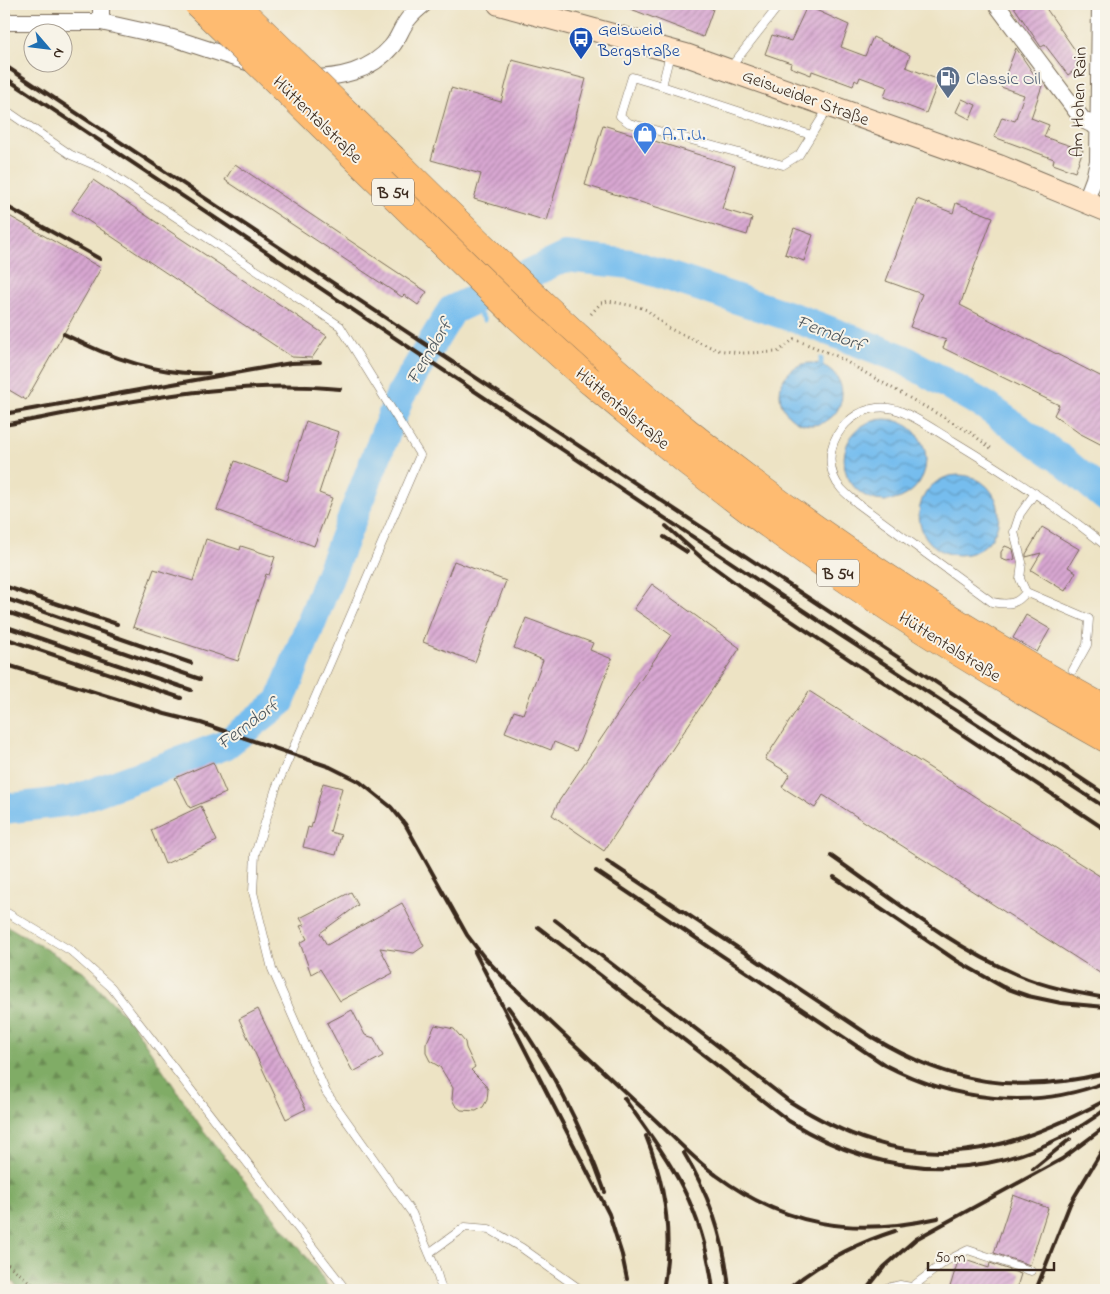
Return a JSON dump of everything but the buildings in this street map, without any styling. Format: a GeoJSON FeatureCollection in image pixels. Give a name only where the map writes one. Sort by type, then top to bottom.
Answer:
{"type":"FeatureCollection","features":[{"type":"Feature","properties":{"kind":"highway","name":"Hüttentalstraße"},"geometry":{"type":"LineString","coordinates":[[198,4],[518,316],[686,431],[828,538],[950,617],[1106,710]]}},
{"type":"Feature","properties":{"kind":"highway","name":"Hüttentalstraße"},"geometry":{"type":"LineString","coordinates":[[234,4],[535,299],[596,370],[747,508],[905,618],[970,659],[1106,738]]}},
{"type":"Feature","properties":{"kind":"main road","name":"Geisweider Straße"},"geometry":{"type":"LineString","coordinates":[[500,4],[670,51],[728,70],[1086,200],[1106,210]]}},
{"type":"Feature","properties":{"kind":"street"},"geometry":{"type":"LineString","coordinates":[[100,22],[101,4]]}},
{"type":"Feature","properties":{"kind":"street"},"geometry":{"type":"LineString","coordinates":[[4,22],[100,22],[173,38],[301,78],[331,78],[355,72],[378,60],[392,46],[409,17],[424,4]]}},
{"type":"Feature","properties":{"kind":"street"},"geometry":{"type":"LineString","coordinates":[[996,4],[1083,120],[1099,128]]}},
{"type":"Feature","properties":{"kind":"street","name":"Am Hohen Rain"},"geometry":{"type":"LineString","coordinates":[[1086,200],[1098,161],[1103,52],[1100,4]]}},
{"type":"Feature","properties":{"kind":"lane"},"geometry":{"type":"LineString","coordinates":[[728,70],[780,4]]}},
{"type":"Feature","properties":{"kind":"lane"},"geometry":{"type":"LineString","coordinates":[[662,86],[670,51]]}},
{"type":"Feature","properties":{"kind":"lane"},"geometry":{"type":"LineString","coordinates":[[811,135],[632,77],[620,116],[629,123],[783,165],[799,155],[830,106]]}},
{"type":"Feature","properties":{"kind":"lane"},"geometry":{"type":"LineString","coordinates":[[4,109],[71,155],[102,168],[340,326],[420,455],[276,788],[255,854],[253,892],[272,969],[326,1092],[412,1213],[442,1290]]}},
{"type":"Feature","properties":{"kind":"lane"},"geometry":{"type":"LineString","coordinates":[[1026,592],[1022,598],[1008,605],[992,602],[840,488],[833,476],[834,444],[841,428],[862,411],[877,407],[889,407],[910,416],[1035,493],[1106,546]]}},
{"type":"Feature","properties":{"kind":"lane"},"geometry":{"type":"LineString","coordinates":[[1035,493],[1020,514],[1014,532],[1022,562],[1020,579],[1026,592],[1089,619],[1087,645],[1073,670]]}},
{"type":"Feature","properties":{"kind":"lane"},"geometry":{"type":"LineString","coordinates":[[4,911],[71,951],[111,987],[346,1290]]}},
{"type":"Feature","properties":{"kind":"lane"},"geometry":{"type":"LineString","coordinates":[[429,1253],[465,1227],[489,1229],[522,1248],[581,1290]]}},
{"type":"Feature","properties":{"kind":"lane"},"geometry":{"type":"LineString","coordinates":[[912,1287],[946,1261],[968,1250],[1031,1271]]}},
{"type":"Feature","properties":{"kind":"lane"},"geometry":{"type":"LineString","coordinates":[[879,1290],[912,1287],[928,1290]]}},
{"type":"Feature","properties":{"kind":"path"},"geometry":{"type":"LineString","coordinates":[[591,314],[601,303],[608,301],[639,306],[647,310],[668,328],[717,350],[740,353],[778,352],[794,339],[836,356],[971,433],[994,451]]}},
{"type":"Feature","properties":{"kind":"path"},"geometry":{"type":"LineString","coordinates":[[4,1261],[38,1290]]}},
{"type":"Feature","properties":{"kind":"green space"},"geometry":{"type":"Polygon","coordinates":[[[4,924],[82,971],[131,1022],[203,1130],[314,1266],[330,1290],[21,1290],[4,1274],[4,924]]]}},
{"type":"Feature","properties":{"kind":"water"},"geometry":{"type":"Polygon","coordinates":[[[805,363],[817,363],[833,372],[840,382],[842,394],[840,406],[833,416],[817,425],[805,425],[794,420],[785,411],[780,400],[780,388],[785,377],[794,368],[805,363]]]}},
{"type":"Feature","properties":{"kind":"water"},"geometry":{"type":"Polygon","coordinates":[[[885,419],[901,422],[914,431],[923,444],[926,460],[923,476],[914,489],[901,498],[885,501],[869,498],[856,489],[847,476],[844,460],[847,444],[856,431],[869,422],[885,419]]]}},
{"type":"Feature","properties":{"kind":"water"},"geometry":{"type":"Polygon","coordinates":[[[959,475],[974,478],[987,487],[996,500],[999,515],[996,530],[987,543],[974,552],[959,555],[944,552],[931,543],[922,530],[919,515],[922,500],[931,487],[944,478],[959,475]]]}},
{"type":"Feature","properties":{"kind":"waterway","name":"Ferndorf"},"geometry":{"type":"LineString","coordinates":[[4,809],[71,801],[225,745],[280,702],[400,396],[452,310],[565,257],[631,264],[801,320],[903,359],[986,406],[1062,460],[1106,497]]}},
{"type":"Feature","properties":{"kind":"waterway"},"geometry":{"type":"LineString","coordinates":[[471,302],[484,320]]}},
{"type":"Feature","properties":{"kind":"waterway"},"geometry":{"type":"LineString","coordinates":[[821,328],[821,341]]}},
{"type":"Feature","properties":{"kind":"waterway"},"geometry":{"type":"LineString","coordinates":[[821,359],[821,364]]}},
{"type":"Feature","properties":{"kind":"railway"},"geometry":{"type":"LineString","coordinates":[[4,65],[1106,795]]}},
{"type":"Feature","properties":{"kind":"railway"},"geometry":{"type":"LineString","coordinates":[[4,77],[837,633],[1106,808]]}},
{"type":"Feature","properties":{"kind":"railway"},"geometry":{"type":"LineString","coordinates":[[4,205],[100,259]]}},
{"type":"Feature","properties":{"kind":"railway"},"geometry":{"type":"LineString","coordinates":[[64,334],[98,350],[134,363],[171,371],[209,373]]}},
{"type":"Feature","properties":{"kind":"railway"},"geometry":{"type":"LineString","coordinates":[[4,414],[291,363],[320,362]]}},
{"type":"Feature","properties":{"kind":"railway"},"geometry":{"type":"LineString","coordinates":[[4,425],[128,402],[213,390],[255,387],[340,389]]}},
{"type":"Feature","properties":{"kind":"railway"},"geometry":{"type":"LineString","coordinates":[[666,526],[704,560],[745,590],[1106,830]]}},
{"type":"Feature","properties":{"kind":"railway"},"geometry":{"type":"LineString","coordinates":[[664,537],[687,552]]}},
{"type":"Feature","properties":{"kind":"railway"},"geometry":{"type":"LineString","coordinates":[[4,586],[117,624]]}},
{"type":"Feature","properties":{"kind":"railway"},"geometry":{"type":"LineString","coordinates":[[4,598],[191,663]]}},
{"type":"Feature","properties":{"kind":"railway"},"geometry":{"type":"LineString","coordinates":[[4,611],[200,679]]}},
{"type":"Feature","properties":{"kind":"railway"},"geometry":{"type":"LineString","coordinates":[[4,626],[191,690]]}},
{"type":"Feature","properties":{"kind":"railway"},"geometry":{"type":"LineString","coordinates":[[4,638],[181,698]]}},
{"type":"Feature","properties":{"kind":"railway"},"geometry":{"type":"LineString","coordinates":[[4,664],[165,714],[201,723],[330,767],[360,782],[391,807],[405,824],[467,935],[483,956],[507,981],[659,1124],[716,1175],[742,1193],[768,1206],[822,1223],[878,1227],[938,1218]]}},
{"type":"Feature","properties":{"kind":"railway"},"geometry":{"type":"LineString","coordinates":[[831,856],[945,936],[993,964],[1039,983],[1106,998]]}},
{"type":"Feature","properties":{"kind":"railway"},"geometry":{"type":"LineString","coordinates":[[607,861],[872,1037],[929,1066],[957,1075],[1013,1084],[1074,1080],[1106,1073]]}},
{"type":"Feature","properties":{"kind":"railway"},"geometry":{"type":"LineString","coordinates":[[596,871],[885,1065],[911,1077],[938,1087],[966,1094],[1022,1099],[1050,1097],[1106,1082]]}},
{"type":"Feature","properties":{"kind":"railway"},"geometry":{"type":"LineString","coordinates":[[834,877],[957,961],[1003,987],[1028,996],[1061,1003],[1106,1007]]}},
{"type":"Feature","properties":{"kind":"railway"},"geometry":{"type":"LineString","coordinates":[[555,920],[789,1101],[831,1125],[871,1141],[910,1150],[947,1152],[985,1148],[1023,1137],[1063,1121],[1106,1100]]}},
{"type":"Feature","properties":{"kind":"railway"},"geometry":{"type":"LineString","coordinates":[[538,927],[789,1121],[828,1142],[868,1157],[909,1165],[949,1167],[990,1162],[1030,1151],[1068,1133],[1106,1109]]}},
{"type":"Feature","properties":{"kind":"railway"},"geometry":{"type":"LineString","coordinates":[[475,952],[609,1214],[622,1255],[627,1279]]}},
{"type":"Feature","properties":{"kind":"railway"},"geometry":{"type":"LineString","coordinates":[[508,1007],[551,1073],[586,1144],[605,1192]]}},
{"type":"Feature","properties":{"kind":"railway"},"geometry":{"type":"LineString","coordinates":[[624,1098],[657,1144],[683,1188],[702,1234],[713,1290]]}},
{"type":"Feature","properties":{"kind":"railway"},"geometry":{"type":"LineString","coordinates":[[866,1290],[884,1267],[916,1239],[1062,1159],[1106,1126]]}},
{"type":"Feature","properties":{"kind":"railway"},"geometry":{"type":"LineString","coordinates":[[646,1136],[653,1155],[666,1212],[667,1251],[663,1290]]}},
{"type":"Feature","properties":{"kind":"railway"},"geometry":{"type":"LineString","coordinates":[[1033,1169],[1070,1139]]}},
{"type":"Feature","properties":{"kind":"railway"},"geometry":{"type":"LineString","coordinates":[[1036,1290],[1070,1204],[1106,1144]]}},
{"type":"Feature","properties":{"kind":"railway"},"geometry":{"type":"LineString","coordinates":[[684,1153],[701,1185],[715,1218],[724,1253],[729,1290]]}},
{"type":"Feature","properties":{"kind":"railway"},"geometry":{"type":"LineString","coordinates":[[787,1290],[825,1262],[865,1242],[895,1231]]}},
{"type":"Feature","properties":{"kind":"place","name":"Geisweid Bergstraße"},"geometry":{"type":"Point","coordinates":[581,60]}},
{"type":"Feature","properties":{"kind":"place","name":"Classic Oil"},"geometry":{"type":"Point","coordinates":[948,99]}},
{"type":"Feature","properties":{"kind":"place","name":"A.T.U."},"geometry":{"type":"Point","coordinates":[645,155]}}]}
